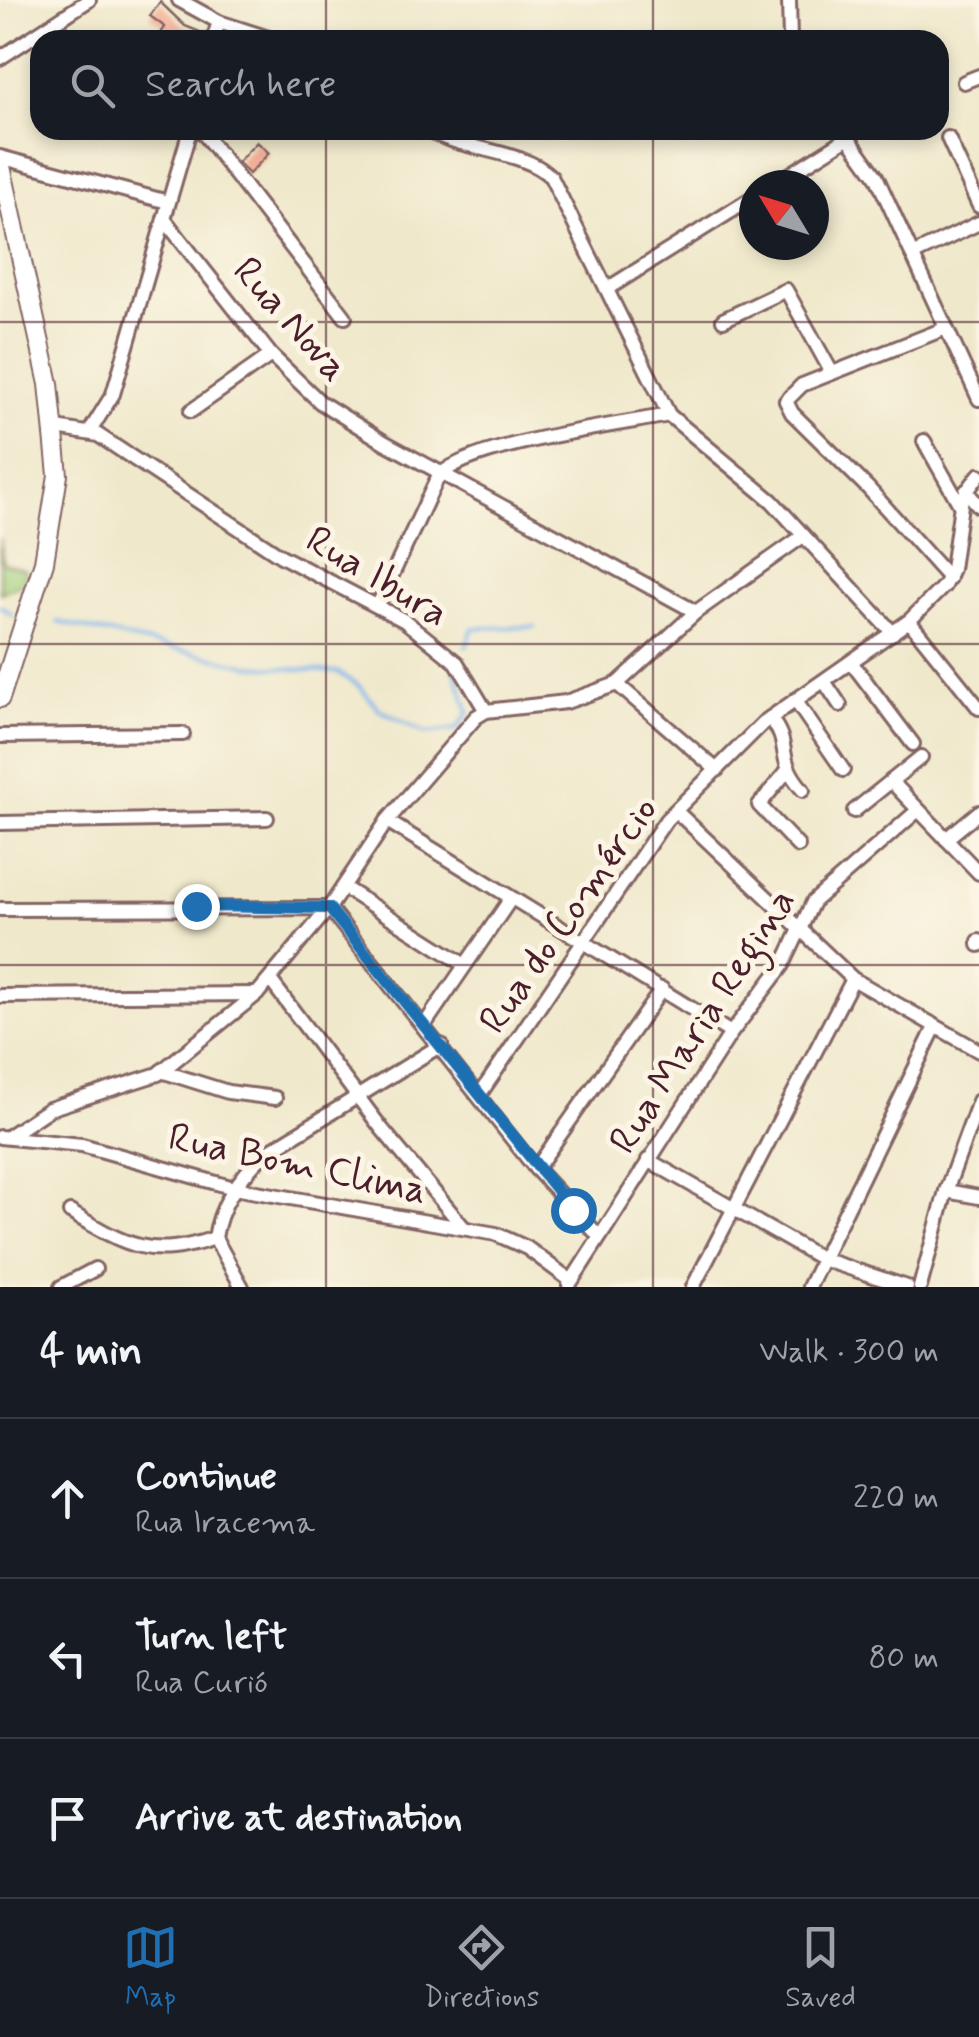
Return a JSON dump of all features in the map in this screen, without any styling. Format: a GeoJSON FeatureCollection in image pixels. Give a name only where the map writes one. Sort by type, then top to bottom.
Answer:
{"type":"FeatureCollection","features":[{"type":"Feature","properties":{"kind":"main road"},"geometry":{"type":"LineString","coordinates":[[0,160],[56,428],[58,475],[52,527],[0,698]]}},
{"type":"Feature","properties":{"kind":"street"},"geometry":{"type":"LineString","coordinates":[[43,30],[89,0]]}},
{"type":"Feature","properties":{"kind":"street"},"geometry":{"type":"LineString","coordinates":[[179,0],[219,22],[244,30]]}},
{"type":"Feature","properties":{"kind":"street"},"geometry":{"type":"LineString","coordinates":[[790,0],[790,30]]}},
{"type":"Feature","properties":{"kind":"street"},"geometry":{"type":"LineString","coordinates":[[216,30],[219,22]]}},
{"type":"Feature","properties":{"kind":"street"},"geometry":{"type":"LineString","coordinates":[[0,58],[30,38]]}},
{"type":"Feature","properties":{"kind":"street"},"geometry":{"type":"LineString","coordinates":[[964,82],[979,76]]}},
{"type":"Feature","properties":{"kind":"street"},"geometry":{"type":"LineString","coordinates":[[90,431],[113,394],[187,140]]}},
{"type":"Feature","properties":{"kind":"street"},"geometry":{"type":"LineString","coordinates":[[208,140],[344,317]]}},
{"type":"Feature","properties":{"kind":"street"},"geometry":{"type":"LineString","coordinates":[[450,140],[545,171],[566,199],[669,415],[772,501],[893,632]]}},
{"type":"Feature","properties":{"kind":"street"},"geometry":{"type":"LineString","coordinates":[[794,170],[837,140]]}},
{"type":"Feature","properties":{"kind":"street"},"geometry":{"type":"LineString","coordinates":[[850,140],[876,176],[979,400]]}},
{"type":"Feature","properties":{"kind":"street"},"geometry":{"type":"LineString","coordinates":[[949,140],[979,206]]}},
{"type":"Feature","properties":{"kind":"street"},"geometry":{"type":"LineString","coordinates":[[0,160],[168,202]]}},
{"type":"Feature","properties":{"kind":"street"},"geometry":{"type":"LineString","coordinates":[[607,290],[739,206]]}},
{"type":"Feature","properties":{"kind":"street","name":"Rua Nova"},"geometry":{"type":"LineString","coordinates":[[164,219],[272,356],[320,402],[696,612]]}},
{"type":"Feature","properties":{"kind":"street"},"geometry":{"type":"LineString","coordinates":[[912,254],[979,223]]}},
{"type":"Feature","properties":{"kind":"street"},"geometry":{"type":"LineString","coordinates":[[723,320],[784,290],[832,373]]}},
{"type":"Feature","properties":{"kind":"street"},"geometry":{"type":"LineString","coordinates":[[944,329],[832,373],[786,397],[792,413],[868,488],[949,578]]}},
{"type":"Feature","properties":{"kind":"street"},"geometry":{"type":"LineString","coordinates":[[192,411],[272,356]]}},
{"type":"Feature","properties":{"kind":"street"},"geometry":{"type":"LineString","coordinates":[[378,605],[442,472],[483,452],[669,415]]}},
{"type":"Feature","properties":{"kind":"street","name":"Rua Ibura"},"geometry":{"type":"LineString","coordinates":[[56,428],[90,431],[281,556],[378,605],[450,656],[486,711]]}},
{"type":"Feature","properties":{"kind":"street"},"geometry":{"type":"LineString","coordinates":[[924,441],[963,498],[979,506]]}},
{"type":"Feature","properties":{"kind":"street"},"geometry":{"type":"LineString","coordinates":[[949,578],[963,498],[979,475]]}},
{"type":"Feature","properties":{"kind":"street"},"geometry":{"type":"LineString","coordinates":[[5,1136],[49,1109],[162,1072],[272,981],[329,908],[387,821],[472,720],[486,711],[566,702],[616,684],[696,612],[803,536]]}},
{"type":"Feature","properties":{"kind":"street","name":"Rua do Comércio"},"geometry":{"type":"LineString","coordinates":[[480,1094],[638,855],[676,812],[770,718],[908,621],[949,578]]}},
{"type":"Feature","properties":{"kind":"street"},"geometry":{"type":"LineString","coordinates":[[908,621],[979,708]]}},
{"type":"Feature","properties":{"kind":"street"},"geometry":{"type":"LineString","coordinates":[[851,662],[912,744]]}},
{"type":"Feature","properties":{"kind":"street"},"geometry":{"type":"LineString","coordinates":[[824,681],[840,705]]}},
{"type":"Feature","properties":{"kind":"street"},"geometry":{"type":"LineString","coordinates":[[616,684],[718,770]]}},
{"type":"Feature","properties":{"kind":"street"},"geometry":{"type":"LineString","coordinates":[[795,700],[843,770]]}},
{"type":"Feature","properties":{"kind":"street"},"geometry":{"type":"LineString","coordinates":[[770,718],[784,736],[786,771],[803,790]]}},
{"type":"Feature","properties":{"kind":"street"},"geometry":{"type":"LineString","coordinates":[[0,736],[182,734]]}},
{"type":"Feature","properties":{"kind":"street"},"geometry":{"type":"LineString","coordinates":[[854,811],[921,757]]}},
{"type":"Feature","properties":{"kind":"street"},"geometry":{"type":"LineString","coordinates":[[786,771],[758,804],[798,846]]}},
{"type":"Feature","properties":{"kind":"street"},"geometry":{"type":"LineString","coordinates":[[891,781],[916,812],[979,873]]}},
{"type":"Feature","properties":{"kind":"street"},"geometry":{"type":"LineString","coordinates":[[676,812],[853,978],[979,1051]]}},
{"type":"Feature","properties":{"kind":"street","name":"Rua Maria Regina"},"geometry":{"type":"LineString","coordinates":[[570,1284],[730,1033],[784,965],[822,891],[916,812]]}},
{"type":"Feature","properties":{"kind":"street"},"geometry":{"type":"LineString","coordinates":[[946,839],[979,812]]}},
{"type":"Feature","properties":{"kind":"street"},"geometry":{"type":"LineString","coordinates":[[0,822],[267,818]]}},
{"type":"Feature","properties":{"kind":"street"},"geometry":{"type":"LineString","coordinates":[[387,821],[730,1033]]}},
{"type":"Feature","properties":{"kind":"street"},"geometry":{"type":"LineString","coordinates":[[343,887],[465,965]]}},
{"type":"Feature","properties":{"kind":"street"},"geometry":{"type":"LineString","coordinates":[[425,1024],[510,900]]}},
{"type":"Feature","properties":{"kind":"street"},"geometry":{"type":"LineString","coordinates":[[0,909],[329,908]]}},
{"type":"Feature","properties":{"kind":"street"},"geometry":{"type":"LineString","coordinates":[[329,908],[441,1044],[536,1170],[599,1236]]}},
{"type":"Feature","properties":{"kind":"street"},"geometry":{"type":"LineString","coordinates":[[693,1287],[853,978]]}},
{"type":"Feature","properties":{"kind":"street"},"geometry":{"type":"LineString","coordinates":[[272,981],[464,1228]]}},
{"type":"Feature","properties":{"kind":"street"},"geometry":{"type":"LineString","coordinates":[[536,1170],[662,990]]}},
{"type":"Feature","properties":{"kind":"street"},"geometry":{"type":"LineString","coordinates":[[0,996],[257,994]]}},
{"type":"Feature","properties":{"kind":"street"},"geometry":{"type":"LineString","coordinates":[[809,1287],[936,1027]]}},
{"type":"Feature","properties":{"kind":"street"},"geometry":{"type":"LineString","coordinates":[[242,1287],[215,1238],[234,1188],[266,1153],[441,1044]]}},
{"type":"Feature","properties":{"kind":"street"},"geometry":{"type":"LineString","coordinates":[[162,1072],[228,1092],[275,1098]]}},
{"type":"Feature","properties":{"kind":"street"},"geometry":{"type":"LineString","coordinates":[[920,1287],[946,1191],[979,1101]]}},
{"type":"Feature","properties":{"kind":"street","name":"Rua Bom Clima"},"geometry":{"type":"LineString","coordinates":[[5,1136],[82,1144],[234,1188],[464,1228],[514,1241],[570,1284]]}},
{"type":"Feature","properties":{"kind":"street"},"geometry":{"type":"LineString","coordinates":[[648,1160],[822,1259],[907,1287]]}},
{"type":"Feature","properties":{"kind":"street"},"geometry":{"type":"LineString","coordinates":[[946,1191],[979,1197]]}},
{"type":"Feature","properties":{"kind":"street"},"geometry":{"type":"LineString","coordinates":[[70,1212],[120,1240],[156,1251],[172,1251],[215,1238]]}},
{"type":"Feature","properties":{"kind":"street"},"geometry":{"type":"LineString","coordinates":[[61,1287],[95,1269]]}},
{"type":"Feature","properties":{"kind":"green space"},"geometry":{"type":"Polygon","coordinates":[[[0,538],[3,563],[26,570],[24,583],[0,593],[0,538]]]}},
{"type":"Feature","properties":{"kind":"building"},"geometry":{"type":"Polygon","coordinates":[[[160,2],[185,26],[195,30],[163,30],[165,27],[150,16],[160,2]]]}},
{"type":"Feature","properties":{"kind":"building"},"geometry":{"type":"Polygon","coordinates":[[[257,142],[269,153],[249,174],[238,162],[257,142]]]}},
{"type":"Feature","properties":{"kind":"waterway"},"geometry":{"type":"LineString","coordinates":[[0,606],[13,615]]}},
{"type":"Feature","properties":{"kind":"waterway"},"geometry":{"type":"LineString","coordinates":[[58,622],[249,666],[337,672],[359,686],[380,710],[426,733],[457,729],[469,712],[455,671]]}},
{"type":"Feature","properties":{"kind":"waterway"},"geometry":{"type":"LineString","coordinates":[[466,647],[473,628],[535,627]]}},
{"type":"Feature","properties":{"kind":"route"},"geometry":{"type":"LineString","coordinates":[[196,906],[329,908],[425,1024],[536,1170],[573,1210]]}}]}
